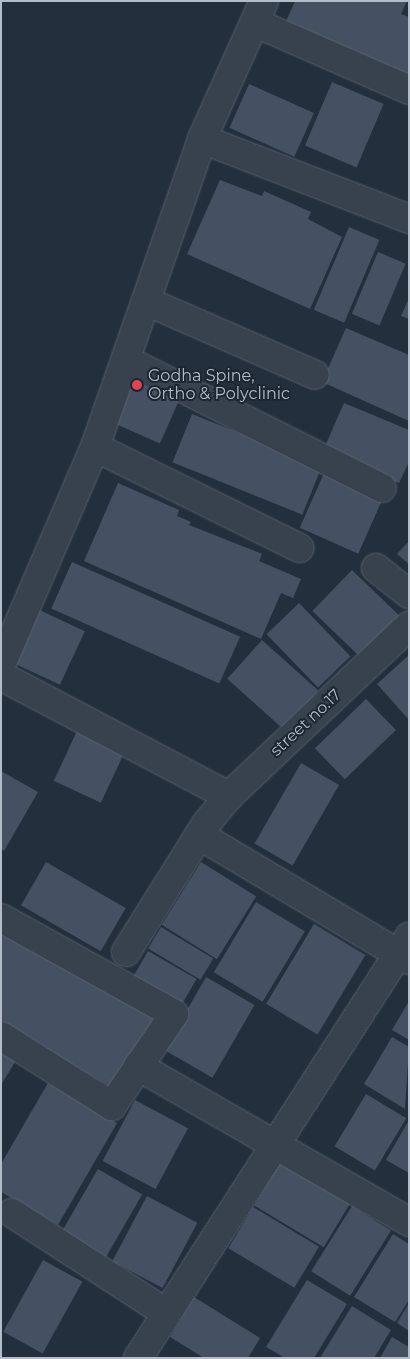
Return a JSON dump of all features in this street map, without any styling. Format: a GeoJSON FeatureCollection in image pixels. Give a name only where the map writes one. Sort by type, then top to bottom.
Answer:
{"type":"FeatureCollection","features":[{"type":"Feature","properties":{"kind":"street"},"geometry":{"type":"LineString","coordinates":[[1,665],[95,447],[202,140],[260,12],[409,90]]}},
{"type":"Feature","properties":{"kind":"street"},"geometry":{"type":"LineString","coordinates":[[202,140],[409,220]]}},
{"type":"Feature","properties":{"kind":"street"},"geometry":{"type":"LineString","coordinates":[[146,301],[315,375]]}},
{"type":"Feature","properties":{"kind":"street"},"geometry":{"type":"LineString","coordinates":[[126,360],[382,488]]}},
{"type":"Feature","properties":{"kind":"street"},"geometry":{"type":"LineString","coordinates":[[95,447],[299,548]]}},
{"type":"Feature","properties":{"kind":"street"},"geometry":{"type":"LineString","coordinates":[[376,568],[409,594]]}},
{"type":"Feature","properties":{"kind":"street","name":"street no.17"},"geometry":{"type":"LineString","coordinates":[[126,952],[202,830],[229,796],[409,626]]}},
{"type":"Feature","properties":{"kind":"street"},"geometry":{"type":"LineString","coordinates":[[1,676],[166,760],[229,796]]}},
{"type":"Feature","properties":{"kind":"street"},"geometry":{"type":"LineString","coordinates":[[138,1358],[273,1143],[405,950],[202,830]]}},
{"type":"Feature","properties":{"kind":"street"},"geometry":{"type":"LineString","coordinates":[[1,918],[174,1014],[112,1106],[1,1036]]}},
{"type":"Feature","properties":{"kind":"street"},"geometry":{"type":"LineString","coordinates":[[138,1066],[409,1222]]}},
{"type":"Feature","properties":{"kind":"street"},"geometry":{"type":"LineString","coordinates":[[12,1213],[166,1313]]}},
{"type":"Feature","properties":{"kind":"building"},"geometry":{"type":"Polygon","coordinates":[[[295,1],[407,1],[401,14],[409,17],[409,84],[283,28],[295,1]]]}},
{"type":"Feature","properties":{"kind":"building"},"geometry":{"type":"Polygon","coordinates":[[[332,82],[384,104],[357,167],[305,146],[332,82]]]}},
{"type":"Feature","properties":{"kind":"building"},"geometry":{"type":"Polygon","coordinates":[[[249,84],[314,113],[294,157],[229,128],[249,84]]]}},
{"type":"Feature","properties":{"kind":"building"},"geometry":{"type":"Polygon","coordinates":[[[220,180],[262,196],[264,191],[311,212],[308,219],[342,237],[310,309],[187,254],[220,180]]]}},
{"type":"Feature","properties":{"kind":"building"},"geometry":{"type":"Polygon","coordinates":[[[349,227],[379,240],[344,323],[314,310],[349,227]]]}},
{"type":"Feature","properties":{"kind":"building"},"geometry":{"type":"Polygon","coordinates":[[[378,252],[406,264],[379,325],[352,314],[378,252]]]}},
{"type":"Feature","properties":{"kind":"building"},"geometry":{"type":"Polygon","coordinates":[[[409,298],[409,319],[401,316],[409,298]]]}},
{"type":"Feature","properties":{"kind":"building"},"geometry":{"type":"Polygon","coordinates":[[[346,328],[409,355],[409,421],[322,382],[346,328]]]}},
{"type":"Feature","properties":{"kind":"building"},"geometry":{"type":"Polygon","coordinates":[[[132,371],[182,393],[160,444],[110,421],[132,371]]]}},
{"type":"Feature","properties":{"kind":"building"},"geometry":{"type":"Polygon","coordinates":[[[344,403],[409,430],[409,462],[399,483],[322,453],[344,403]]]}},
{"type":"Feature","properties":{"kind":"building"},"geometry":{"type":"Polygon","coordinates":[[[192,414],[322,466],[302,515],[173,462],[192,414]]]}},
{"type":"Feature","properties":{"kind":"building"},"geometry":{"type":"Polygon","coordinates":[[[325,471],[383,497],[358,554],[300,528],[325,471]]]}},
{"type":"Feature","properties":{"kind":"building"},"geometry":{"type":"Polygon","coordinates":[[[118,483],[179,510],[177,516],[191,522],[189,525],[262,554],[259,561],[301,579],[293,598],[281,593],[261,639],[84,561],[118,483]]]}},
{"type":"Feature","properties":{"kind":"building"},"geometry":{"type":"Polygon","coordinates":[[[409,541],[409,564],[397,554],[409,541]]]}},
{"type":"Feature","properties":{"kind":"building"},"geometry":{"type":"Polygon","coordinates":[[[72,562],[240,637],[219,683],[51,609],[72,562]]]}},
{"type":"Feature","properties":{"kind":"building"},"geometry":{"type":"Polygon","coordinates":[[[352,570],[399,616],[360,657],[312,611],[352,570]]]}},
{"type":"Feature","properties":{"kind":"building"},"geometry":{"type":"Polygon","coordinates":[[[299,603],[350,656],[318,687],[267,634],[299,603]]]}},
{"type":"Feature","properties":{"kind":"building"},"geometry":{"type":"Polygon","coordinates":[[[35,608],[85,631],[60,685],[10,661],[35,608]]]}},
{"type":"Feature","properties":{"kind":"building"},"geometry":{"type":"Polygon","coordinates":[[[262,640],[318,691],[284,729],[227,679],[262,640]]]}},
{"type":"Feature","properties":{"kind":"building"},"geometry":{"type":"Polygon","coordinates":[[[409,655],[409,720],[377,684],[409,655]]]}},
{"type":"Feature","properties":{"kind":"building"},"geometry":{"type":"Polygon","coordinates":[[[366,699],[396,730],[345,779],[315,748],[366,699]]]}},
{"type":"Feature","properties":{"kind":"building"},"geometry":{"type":"Polygon","coordinates":[[[77,731],[124,753],[101,803],[54,781],[77,731]]]}},
{"type":"Feature","properties":{"kind":"building"},"geometry":{"type":"Polygon","coordinates":[[[301,763],[339,785],[293,866],[254,844],[301,763]]]}},
{"type":"Feature","properties":{"kind":"building"},"geometry":{"type":"Polygon","coordinates":[[[1,771],[38,792],[4,851],[1,849],[1,771]]]}},
{"type":"Feature","properties":{"kind":"building"},"geometry":{"type":"Polygon","coordinates":[[[46,862],[126,908],[101,951],[21,905],[46,862]]]}},
{"type":"Feature","properties":{"kind":"building"},"geometry":{"type":"Polygon","coordinates":[[[201,862],[256,896],[217,959],[162,925],[201,862]]]}},
{"type":"Feature","properties":{"kind":"building"},"geometry":{"type":"Polygon","coordinates":[[[256,902],[305,931],[263,1002],[214,972],[256,902]]]}},
{"type":"Feature","properties":{"kind":"building"},"geometry":{"type":"Polygon","coordinates":[[[314,924],[365,955],[318,1035],[266,1004],[314,924]]]}},
{"type":"Feature","properties":{"kind":"building"},"geometry":{"type":"Polygon","coordinates":[[[161,927],[213,958],[200,980],[148,948],[161,927]]]}},
{"type":"Feature","properties":{"kind":"building"},"geometry":{"type":"Polygon","coordinates":[[[1,928],[157,1018],[116,1090],[1,1024],[1,928]]]}},
{"type":"Feature","properties":{"kind":"building"},"geometry":{"type":"Polygon","coordinates":[[[148,951],[196,979],[180,1007],[132,979],[148,951]]]}},
{"type":"Feature","properties":{"kind":"building"},"geometry":{"type":"Polygon","coordinates":[[[206,977],[254,1005],[212,1078],[164,1050],[206,977]]]}},
{"type":"Feature","properties":{"kind":"building"},"geometry":{"type":"Polygon","coordinates":[[[409,1001],[409,1040],[392,1030],[409,1001]]]}},
{"type":"Feature","properties":{"kind":"building"},"geometry":{"type":"Polygon","coordinates":[[[392,1037],[409,1047],[405,1109],[364,1084],[392,1037]]]}},
{"type":"Feature","properties":{"kind":"building"},"geometry":{"type":"Polygon","coordinates":[[[1,1046],[18,1057],[1,1085],[1,1046]]]}},
{"type":"Feature","properties":{"kind":"building"},"geometry":{"type":"Polygon","coordinates":[[[48,1083],[117,1123],[58,1225],[1,1192],[1,1164],[48,1083]]]}},
{"type":"Feature","properties":{"kind":"building"},"geometry":{"type":"Polygon","coordinates":[[[366,1094],[406,1118],[375,1170],[335,1146],[366,1094]]]}},
{"type":"Feature","properties":{"kind":"building"},"geometry":{"type":"Polygon","coordinates":[[[135,1100],[188,1128],[156,1189],[103,1161],[135,1100]]]}},
{"type":"Feature","properties":{"kind":"building"},"geometry":{"type":"Polygon","coordinates":[[[409,1120],[409,1173],[386,1160],[409,1120]]]}},
{"type":"Feature","properties":{"kind":"building"},"geometry":{"type":"Polygon","coordinates":[[[281,1161],[350,1203],[324,1247],[254,1206],[281,1161]]]}},
{"type":"Feature","properties":{"kind":"building"},"geometry":{"type":"Polygon","coordinates":[[[98,1169],[142,1194],[106,1257],[62,1231],[98,1169]]]}},
{"type":"Feature","properties":{"kind":"building"},"geometry":{"type":"Polygon","coordinates":[[[147,1196],[197,1223],[163,1288],[112,1261],[147,1196]]]}},
{"type":"Feature","properties":{"kind":"building"},"geometry":{"type":"Polygon","coordinates":[[[352,1206],[391,1230],[350,1296],[311,1271],[352,1206]]]}},
{"type":"Feature","properties":{"kind":"building"},"geometry":{"type":"Polygon","coordinates":[[[253,1207],[319,1247],[294,1288],[228,1248],[253,1207]]]}},
{"type":"Feature","properties":{"kind":"building"},"geometry":{"type":"Polygon","coordinates":[[[393,1234],[409,1244],[409,1300],[395,1322],[354,1297],[393,1234]]]}},
{"type":"Feature","properties":{"kind":"building"},"geometry":{"type":"Polygon","coordinates":[[[43,1260],[82,1282],[43,1354],[3,1332],[43,1260]]]}},
{"type":"Feature","properties":{"kind":"building"},"geometry":{"type":"Polygon","coordinates":[[[307,1280],[347,1304],[314,1358],[285,1358],[266,1347],[307,1280]]]}},
{"type":"Feature","properties":{"kind":"building"},"geometry":{"type":"Polygon","coordinates":[[[194,1297],[260,1338],[248,1358],[204,1358],[170,1337],[194,1297]]]}},
{"type":"Feature","properties":{"kind":"building"},"geometry":{"type":"Polygon","coordinates":[[[409,1303],[409,1331],[397,1323],[409,1303]]]}},
{"type":"Feature","properties":{"kind":"building"},"geometry":{"type":"Polygon","coordinates":[[[352,1306],[391,1330],[374,1358],[320,1358],[352,1306]]]}},
{"type":"Feature","properties":{"kind":"building"},"geometry":{"type":"Polygon","coordinates":[[[392,1337],[409,1347],[409,1358],[380,1358],[392,1337]]]}},
{"type":"Feature","properties":{"kind":"place","name":"Godha Spine, Ortho & Polyclinic"},"geometry":{"type":"Point","coordinates":[137,385]}}]}
